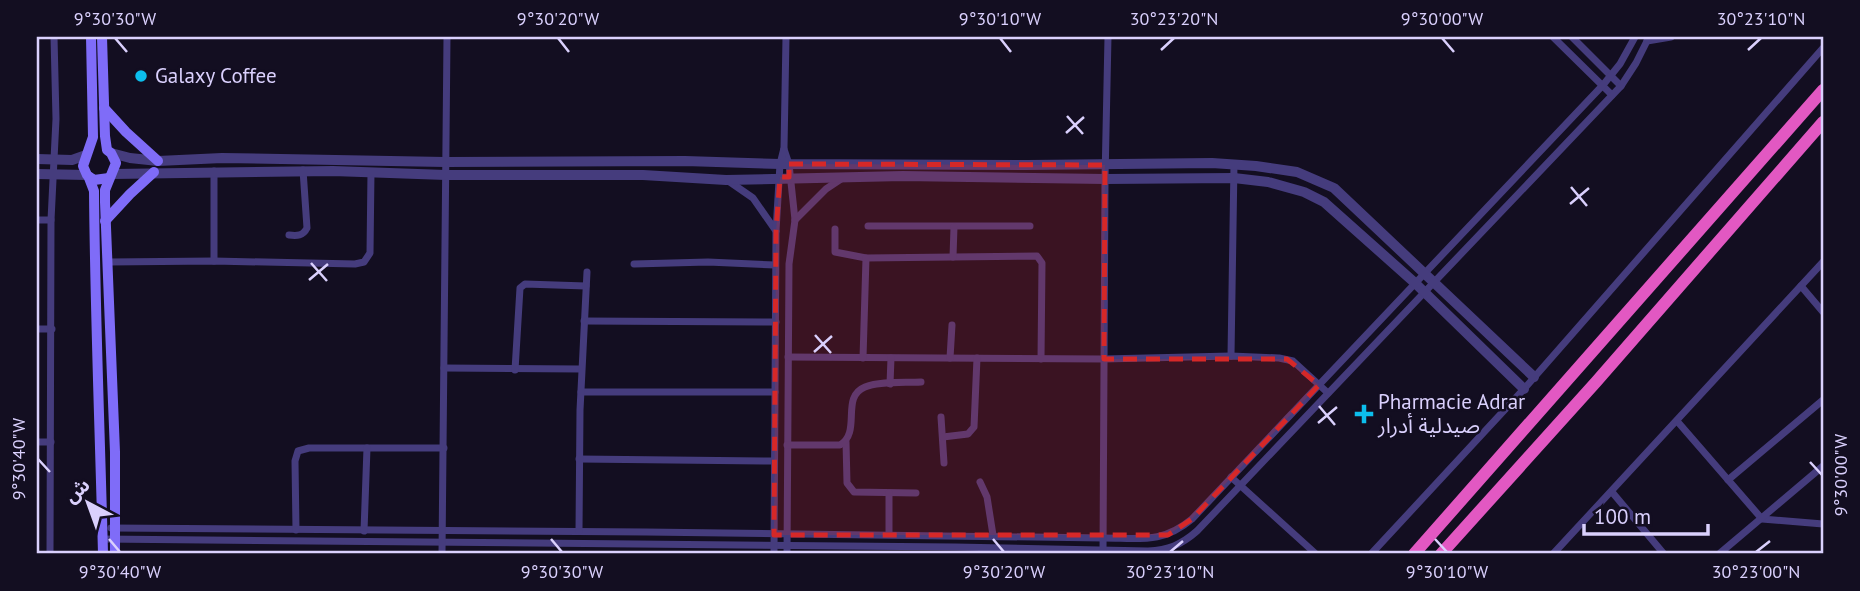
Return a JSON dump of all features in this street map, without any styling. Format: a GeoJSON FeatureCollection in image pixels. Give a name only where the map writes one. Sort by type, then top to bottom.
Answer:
{"type":"FeatureCollection","features":[{"type":"Feature","properties":{"kind":"highway"},"geometry":{"type":"LineString","coordinates":[[1414,554],[1823,90]]}},
{"type":"Feature","properties":{"kind":"highway"},"geometry":{"type":"LineString","coordinates":[[1441,554],[1597,382],[1823,122]]}},
{"type":"Feature","properties":{"kind":"main road"},"geometry":{"type":"LineString","coordinates":[[91,37],[93,137],[83,166],[94,191],[103,554]]}},
{"type":"Feature","properties":{"kind":"main road"},"geometry":{"type":"LineString","coordinates":[[102,37],[104,108],[109,152],[116,163],[105,190],[116,554]]}},
{"type":"Feature","properties":{"kind":"main road"},"geometry":{"type":"LineString","coordinates":[[104,108],[158,161]]}},
{"type":"Feature","properties":{"kind":"main road"},"geometry":{"type":"LineString","coordinates":[[87,153],[98,148],[109,152]]}},
{"type":"Feature","properties":{"kind":"main road"},"geometry":{"type":"LineString","coordinates":[[105,220],[154,172]]}},
{"type":"Feature","properties":{"kind":"main road"},"geometry":{"type":"LineString","coordinates":[[88,177],[99,181],[111,176]]}},
{"type":"Feature","properties":{"kind":"street"},"geometry":{"type":"LineString","coordinates":[[50,554],[54,37]]}},
{"type":"Feature","properties":{"kind":"street"},"geometry":{"type":"LineString","coordinates":[[442,554],[447,37]]}},
{"type":"Feature","properties":{"kind":"street"},"geometry":{"type":"LineString","coordinates":[[774,550],[775,265],[776,231],[785,164],[786,37]]}},
{"type":"Feature","properties":{"kind":"street"},"geometry":{"type":"LineString","coordinates":[[1103,552],[1108,37]]}},
{"type":"Feature","properties":{"kind":"street"},"geometry":{"type":"LineString","coordinates":[[1553,37],[1612,95]]}},
{"type":"Feature","properties":{"kind":"street"},"geometry":{"type":"LineString","coordinates":[[1572,37],[1621,86]]}},
{"type":"Feature","properties":{"kind":"street"},"geometry":{"type":"LineString","coordinates":[[115,534],[443,530],[1103,538],[1158,538],[1168,535],[1177,531],[1200,510],[1603,85],[1635,37]]}},
{"type":"Feature","properties":{"kind":"street"},"geometry":{"type":"LineString","coordinates":[[102,533],[774,550],[1103,552],[1172,548],[1189,538],[1209,518],[1621,86],[1648,39],[1671,37]]}},
{"type":"Feature","properties":{"kind":"street"},"geometry":{"type":"LineString","coordinates":[[1371,554],[1524,389],[1823,48]]}},
{"type":"Feature","properties":{"kind":"street"},"geometry":{"type":"LineString","coordinates":[[109,152],[130,158],[158,161],[222,158],[446,162],[1234,164],[1297,172],[1323,182],[1347,198],[1534,377]]}},
{"type":"Feature","properties":{"kind":"street"},"geometry":{"type":"LineString","coordinates":[[37,159],[72,160],[87,153]]}},
{"type":"Feature","properties":{"kind":"street"},"geometry":{"type":"LineString","coordinates":[[1231,355],[1234,164]]}},
{"type":"Feature","properties":{"kind":"street"},"geometry":{"type":"LineString","coordinates":[[111,176],[154,172],[303,170],[446,175],[643,175],[726,180],[846,176],[1234,178],[1281,184],[1314,196],[1342,217],[1415,283],[1524,389]]}},
{"type":"Feature","properties":{"kind":"street"},"geometry":{"type":"LineString","coordinates":[[289,235],[299,236],[307,228],[303,170]]}},
{"type":"Feature","properties":{"kind":"street"},"geometry":{"type":"LineString","coordinates":[[214,171],[214,261]]}},
{"type":"Feature","properties":{"kind":"street"},"geometry":{"type":"LineString","coordinates":[[108,262],[355,264],[367,260],[370,253],[371,172]]}},
{"type":"Feature","properties":{"kind":"street"},"geometry":{"type":"LineString","coordinates":[[37,174],[88,177]]}},
{"type":"Feature","properties":{"kind":"street"},"geometry":{"type":"LineString","coordinates":[[794,220],[826,190],[846,176]]}},
{"type":"Feature","properties":{"kind":"street"},"geometry":{"type":"LineString","coordinates":[[784,177],[794,220],[789,264],[787,550]]}},
{"type":"Feature","properties":{"kind":"street"},"geometry":{"type":"LineString","coordinates":[[726,180],[753,198],[776,231]]}},
{"type":"Feature","properties":{"kind":"street"},"geometry":{"type":"LineString","coordinates":[[37,220],[51,220]]}},
{"type":"Feature","properties":{"kind":"street"},"geometry":{"type":"LineString","coordinates":[[868,226],[1030,226]]}},
{"type":"Feature","properties":{"kind":"street"},"geometry":{"type":"LineString","coordinates":[[953,257],[954,227]]}},
{"type":"Feature","properties":{"kind":"street"},"geometry":{"type":"LineString","coordinates":[[835,229],[835,252],[866,258],[1037,256],[1042,263],[1041,359]]}},
{"type":"Feature","properties":{"kind":"street"},"geometry":{"type":"LineString","coordinates":[[863,358],[866,258]]}},
{"type":"Feature","properties":{"kind":"street"},"geometry":{"type":"LineString","coordinates":[[634,264],[708,262],[775,265]]}},
{"type":"Feature","properties":{"kind":"street"},"geometry":{"type":"LineString","coordinates":[[1553,554],[1823,262]]}},
{"type":"Feature","properties":{"kind":"street"},"geometry":{"type":"LineString","coordinates":[[579,531],[581,392],[587,272]]}},
{"type":"Feature","properties":{"kind":"street"},"geometry":{"type":"LineString","coordinates":[[516,370],[520,288],[525,284],[586,286]]}},
{"type":"Feature","properties":{"kind":"street"},"geometry":{"type":"LineString","coordinates":[[1801,286],[1823,312]]}},
{"type":"Feature","properties":{"kind":"street"},"geometry":{"type":"LineString","coordinates":[[584,321],[776,322]]}},
{"type":"Feature","properties":{"kind":"street"},"geometry":{"type":"LineString","coordinates":[[950,358],[952,325]]}},
{"type":"Feature","properties":{"kind":"street"},"geometry":{"type":"LineString","coordinates":[[37,329],[52,329]]}},
{"type":"Feature","properties":{"kind":"street"},"geometry":{"type":"LineString","coordinates":[[788,357],[1104,359],[1231,355],[1293,361],[1328,393]]}},
{"type":"Feature","properties":{"kind":"street"},"geometry":{"type":"LineString","coordinates":[[891,358],[891,384]]}},
{"type":"Feature","properties":{"kind":"street"},"geometry":{"type":"LineString","coordinates":[[943,437],[968,434],[974,428],[977,358]]}},
{"type":"Feature","properties":{"kind":"street"},"geometry":{"type":"LineString","coordinates":[[444,368],[582,369]]}},
{"type":"Feature","properties":{"kind":"street"},"geometry":{"type":"LineString","coordinates":[[916,493],[854,492],[847,483],[846,442],[850,435],[853,398],[858,391],[868,386],[921,382]]}},
{"type":"Feature","properties":{"kind":"street"},"geometry":{"type":"LineString","coordinates":[[581,392],[775,391]]}},
{"type":"Feature","properties":{"kind":"street"},"geometry":{"type":"LineString","coordinates":[[1728,480],[1823,400]]}},
{"type":"Feature","properties":{"kind":"street"},"geometry":{"type":"LineString","coordinates":[[941,417],[944,463]]}},
{"type":"Feature","properties":{"kind":"street"},"geometry":{"type":"LineString","coordinates":[[1677,421],[1762,519],[1823,524]]}},
{"type":"Feature","properties":{"kind":"street"},"geometry":{"type":"LineString","coordinates":[[37,442],[51,442]]}},
{"type":"Feature","properties":{"kind":"street"},"geometry":{"type":"LineString","coordinates":[[788,445],[840,445],[846,442]]}},
{"type":"Feature","properties":{"kind":"street"},"geometry":{"type":"LineString","coordinates":[[296,530],[295,461],[298,451],[309,448],[444,448]]}},
{"type":"Feature","properties":{"kind":"street"},"geometry":{"type":"LineString","coordinates":[[364,531],[367,448]]}},
{"type":"Feature","properties":{"kind":"street"},"geometry":{"type":"LineString","coordinates":[[579,459],[774,461]]}},
{"type":"Feature","properties":{"kind":"street"},"geometry":{"type":"LineString","coordinates":[[1722,553],[1823,466]]}},
{"type":"Feature","properties":{"kind":"street"},"geometry":{"type":"LineString","coordinates":[[1231,477],[1316,554]]}},
{"type":"Feature","properties":{"kind":"street"},"geometry":{"type":"LineString","coordinates":[[980,482],[987,497],[993,535]]}},
{"type":"Feature","properties":{"kind":"street"},"geometry":{"type":"LineString","coordinates":[[1612,492],[1664,554]]}},
{"type":"Feature","properties":{"kind":"street"},"geometry":{"type":"LineString","coordinates":[[889,493],[889,534]]}},
{"type":"Feature","properties":{"kind":"street"},"geometry":{"type":"LineString","coordinates":[[1200,510],[1209,518]]}},
{"type":"Feature","properties":{"kind":"street"},"geometry":{"type":"LineString","coordinates":[[608,554],[609,544]]}},
{"type":"Feature","properties":{"kind":"highlighted area"},"geometry":{"type":"Polygon","coordinates":[[[789,164],[1105,165],[1104,359],[1287,359],[1319,385],[1192,519],[1168,535],[774,535],[776,231],[780,177],[789,177],[789,164]]]}},
{"type":"Feature","properties":{"kind":"place","name":"Galaxy Coffee"},"geometry":{"type":"Point","coordinates":[141,76]}},
{"type":"Feature","properties":{"kind":"place","name":"Pharmacie Adrar صيدلية أدرار"},"geometry":{"type":"Point","coordinates":[1364,414]}}]}
